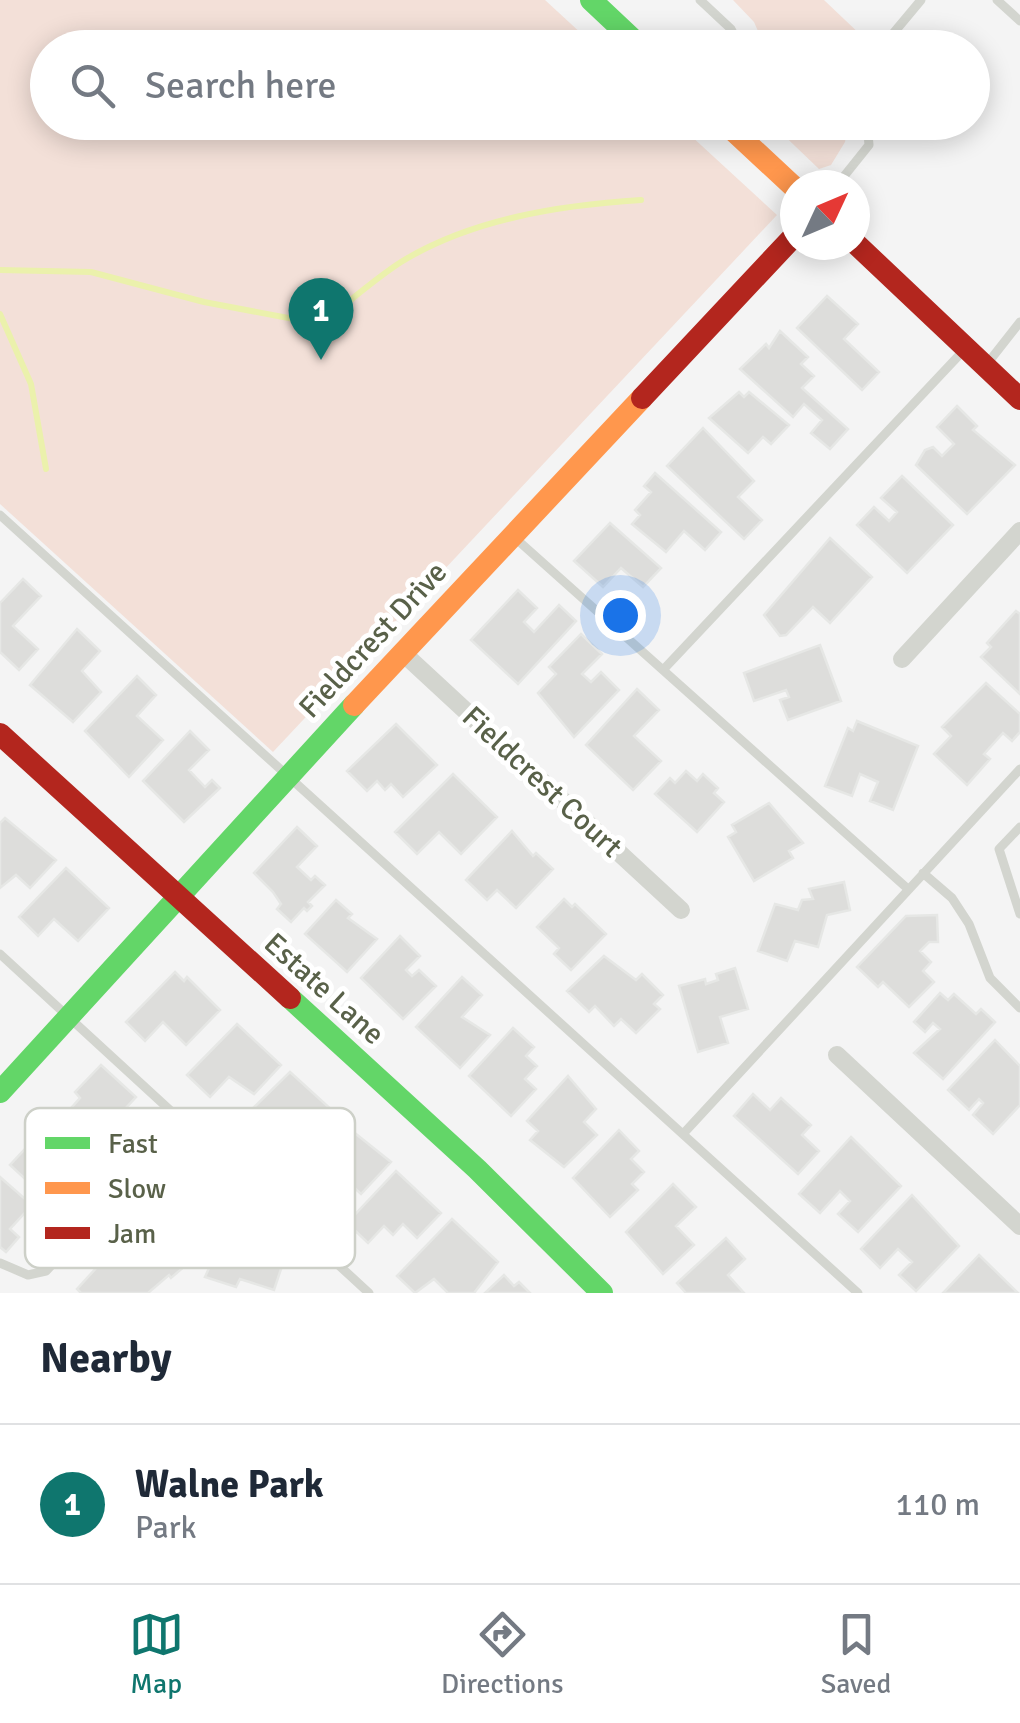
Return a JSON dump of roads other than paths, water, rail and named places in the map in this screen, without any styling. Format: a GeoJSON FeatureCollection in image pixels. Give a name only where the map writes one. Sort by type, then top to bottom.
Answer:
{"type":"FeatureCollection","features":[{"type":"Feature","properties":{"kind":"street"},"geometry":{"type":"LineString","coordinates":[[591,0],[623,30]]}},
{"type":"Feature","properties":{"kind":"street"},"geometry":{"type":"LineString","coordinates":[[746,140],[780,173]]}},
{"type":"Feature","properties":{"kind":"street","name":"Fieldcrest Drive"},"geometry":{"type":"LineString","coordinates":[[0,1092],[288,776],[780,250]]}},
{"type":"Feature","properties":{"kind":"street"},"geometry":{"type":"LineString","coordinates":[[870,257],[1020,399]]}},
{"type":"Feature","properties":{"kind":"street"},"geometry":{"type":"LineString","coordinates":[[902,659],[1020,531]]}},
{"type":"Feature","properties":{"kind":"street","name":"Fieldcrest Court"},"geometry":{"type":"LineString","coordinates":[[403,653],[681,910]]}},
{"type":"Feature","properties":{"kind":"street","name":"Estate Lane"},"geometry":{"type":"LineString","coordinates":[[0,734],[477,1169],[602,1293]]}},
{"type":"Feature","properties":{"kind":"street"},"geometry":{"type":"LineString","coordinates":[[837,1055],[1020,1226]]}},
{"type":"Feature","properties":{"kind":"lane"},"geometry":{"type":"LineString","coordinates":[[700,0],[731,30]]}},
{"type":"Feature","properties":{"kind":"lane"},"geometry":{"type":"LineString","coordinates":[[896,30],[921,0]]}},
{"type":"Feature","properties":{"kind":"lane"},"geometry":{"type":"LineString","coordinates":[[997,0],[1020,22]]}},
{"type":"Feature","properties":{"kind":"lane"},"geometry":{"type":"LineString","coordinates":[[848,170],[869,145],[869,140]]}},
{"type":"Feature","properties":{"kind":"lane"},"geometry":{"type":"LineString","coordinates":[[985,366],[1020,322]]}},
{"type":"Feature","properties":{"kind":"lane"},"geometry":{"type":"LineString","coordinates":[[664,670],[966,348]]}},
{"type":"Feature","properties":{"kind":"lane"},"geometry":{"type":"LineString","coordinates":[[0,515],[858,1293]]}},
{"type":"Feature","properties":{"kind":"lane"},"geometry":{"type":"LineString","coordinates":[[512,535],[908,889]]}},
{"type":"Feature","properties":{"kind":"lane"},"geometry":{"type":"LineString","coordinates":[[683,1134],[1020,768]]}},
{"type":"Feature","properties":{"kind":"lane"},"geometry":{"type":"LineString","coordinates":[[1020,827],[999,849],[1020,914]]}},
{"type":"Feature","properties":{"kind":"lane"},"geometry":{"type":"LineString","coordinates":[[923,872],[952,898],[970,924],[990,978],[1020,1008]]}},
{"type":"Feature","properties":{"kind":"lane"},"geometry":{"type":"LineString","coordinates":[[0,954],[167,1108]]}},
{"type":"Feature","properties":{"kind":"lane"},"geometry":{"type":"LineString","coordinates":[[0,1263],[28,1275],[48,1268]]}},
{"type":"Feature","properties":{"kind":"lane"},"geometry":{"type":"LineString","coordinates":[[343,1268],[370,1293]]}},
{"type":"Feature","properties":{"kind":"waterway"},"geometry":{"type":"LineString","coordinates":[[0,270],[91,272],[204,302],[320,324],[401,262],[457,235],[548,210],[641,200]]}},
{"type":"Feature","properties":{"kind":"waterway"},"geometry":{"type":"LineString","coordinates":[[0,314],[31,384],[46,469]]}},
{"type":"Feature","properties":{"kind":"place","name":"Walne Park"},"geometry":{"type":"Point","coordinates":[321,360]}}]}
